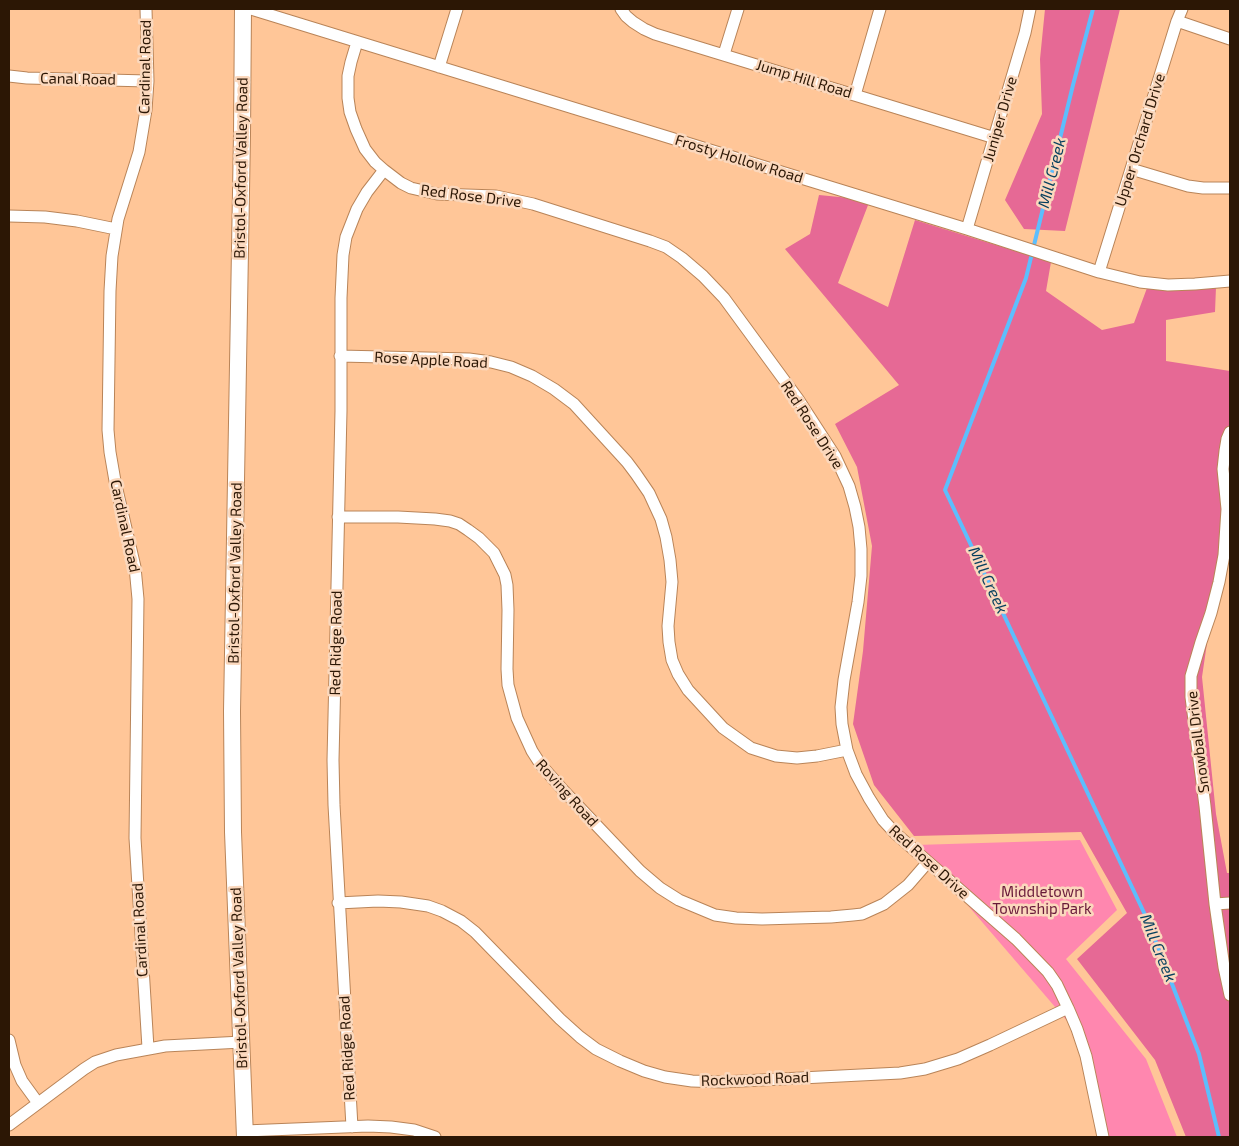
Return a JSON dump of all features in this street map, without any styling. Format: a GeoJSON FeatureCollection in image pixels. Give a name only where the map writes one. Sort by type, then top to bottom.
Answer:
{"type":"FeatureCollection","features":[{"type":"Feature","properties":{"kind":"main road","name":"Bristol-Oxford Valley Road"},"geometry":{"type":"LineString","coordinates":[[243,9],[232,711],[233,832],[245,1134]]}},
{"type":"Feature","properties":{"kind":"street","name":"Cardinal Road"},"geometry":{"type":"LineString","coordinates":[[146,9],[148,81],[146,110],[139,152],[116,229],[112,256],[108,430],[115,481],[135,566],[138,599],[135,838],[148,1048]]}},
{"type":"Feature","properties":{"kind":"street","name":"Frosty Hollow Road"},"geometry":{"type":"LineString","coordinates":[[251,9],[1048,254],[1099,272],[1140,282],[1168,285],[1230,281]]}},
{"type":"Feature","properties":{"kind":"street"},"geometry":{"type":"LineString","coordinates":[[439,67],[457,9]]}},
{"type":"Feature","properties":{"kind":"street","name":"Jump Hill Road"},"geometry":{"type":"LineString","coordinates":[[621,9],[633,22],[655,34],[995,138]]}},
{"type":"Feature","properties":{"kind":"street"},"geometry":{"type":"LineString","coordinates":[[724,54],[738,9]]}},
{"type":"Feature","properties":{"kind":"street"},"geometry":{"type":"LineString","coordinates":[[855,95],[880,9]]}},
{"type":"Feature","properties":{"kind":"street","name":"Juniper Drive"},"geometry":{"type":"LineString","coordinates":[[967,229],[995,138],[1030,9]]}},
{"type":"Feature","properties":{"kind":"street","name":"Upper Orchard Drive"},"geometry":{"type":"LineString","coordinates":[[1099,272],[1182,9]]}},
{"type":"Feature","properties":{"kind":"street"},"geometry":{"type":"LineString","coordinates":[[1177,21],[1230,38]]}},
{"type":"Feature","properties":{"kind":"street","name":"Red Rose Drive"},"geometry":{"type":"LineString","coordinates":[[357,42],[348,76],[350,112],[365,149],[384,170],[411,188],[437,194],[496,196],[533,204],[650,241],[666,248],[682,258],[703,276],[724,298],[798,399],[835,456],[850,486],[856,507],[860,534],[861,576],[841,707],[842,724],[856,774],[869,798],[895,833],[1016,939],[1048,972],[1057,985],[1086,1056],[1103,1137]]}},
{"type":"Feature","properties":{"kind":"street","name":"Canal Road"},"geometry":{"type":"LineString","coordinates":[[9,76],[148,81]]}},
{"type":"Feature","properties":{"kind":"street"},"geometry":{"type":"LineString","coordinates":[[1131,169],[1188,186],[1230,188]]}},
{"type":"Feature","properties":{"kind":"street","name":"Red Ridge Road"},"geometry":{"type":"LineString","coordinates":[[352,1127],[338,904],[333,769],[341,298],[343,255],[346,237],[357,209],[384,170]]}},
{"type":"Feature","properties":{"kind":"street"},"geometry":{"type":"LineString","coordinates":[[9,216],[45,217],[116,229]]}},
{"type":"Feature","properties":{"kind":"street","name":"Rose Apple Road"},"geometry":{"type":"LineString","coordinates":[[340,356],[470,359],[490,362],[511,367],[532,376],[574,404],[628,462],[649,493],[661,519],[666,537],[672,582],[668,626],[669,642],[672,660],[688,690],[723,728],[750,748],[776,756],[797,758],[848,750]]}},
{"type":"Feature","properties":{"kind":"street","name":"Snowball Drive"},"geometry":{"type":"LineString","coordinates":[[1230,432],[1225,451],[1224,469],[1227,509],[1224,556],[1211,613],[1200,642],[1191,676],[1191,696],[1215,904],[1230,995]]}},
{"type":"Feature","properties":{"kind":"street","name":"Roving Road"},"geometry":{"type":"LineString","coordinates":[[338,517],[398,517],[450,521],[459,524],[479,538],[494,554],[505,575],[507,585],[508,685],[517,718],[532,751],[562,790],[640,871],[660,888],[679,900],[716,915],[736,918],[853,916],[884,904],[908,885],[928,862]]}},
{"type":"Feature","properties":{"kind":"street","name":"Rockwood Road"},"geometry":{"type":"LineString","coordinates":[[338,904],[378,901],[401,902],[428,906],[442,911],[461,921],[475,932],[560,1019],[596,1048],[644,1071],[665,1077],[692,1081],[722,1082],[851,1076],[917,1070],[958,1059],[1068,1008]]}},
{"type":"Feature","properties":{"kind":"street"},"geometry":{"type":"LineString","coordinates":[[1215,904],[1230,903]]}},
{"type":"Feature","properties":{"kind":"street"},"geometry":{"type":"LineString","coordinates":[[9,1040],[14,1065],[22,1081],[38,1103]]}},
{"type":"Feature","properties":{"kind":"street"},"geometry":{"type":"LineString","coordinates":[[9,1125],[95,1062],[148,1048],[242,1042]]}},
{"type":"Feature","properties":{"kind":"street"},"geometry":{"type":"LineString","coordinates":[[245,1134],[352,1127],[391,1127],[435,1137]]}},
{"type":"Feature","properties":{"kind":"green space","name":"Middletown Township Park"},"geometry":{"type":"Polygon","coordinates":[[[1080,840],[1117,910],[1066,959],[1146,1059],[1177,1137],[1106,1137],[1086,1043],[916,845],[1080,840]]]}},
{"type":"Feature","properties":{"kind":"shaded area"},"geometry":{"type":"Polygon","coordinates":[[[1045,9],[1120,9],[1065,231],[1024,229],[1005,200],[1042,114],[1040,59],[1045,9]]]}},
{"type":"Feature","properties":{"kind":"shaded area"},"geometry":{"type":"Polygon","coordinates":[[[819,195],[870,200],[838,283],[888,307],[915,220],[1051,262],[1046,291],[1102,330],[1134,323],[1147,288],[1216,287],[1215,312],[1166,320],[1166,361],[1230,371],[1230,486],[1202,677],[1216,814],[1227,873],[1230,873],[1230,1137],[1186,1137],[1155,1060],[1077,959],[1127,913],[1081,832],[914,836],[874,785],[853,724],[863,651],[872,546],[857,467],[835,424],[899,385],[785,249],[810,234],[819,195]]]}},
{"type":"Feature","properties":{"kind":"waterway","name":"Mill Creek"},"geometry":{"type":"LineString","coordinates":[[1093,9],[1026,278],[945,490],[1147,919],[1199,1054],[1219,1137]]}}]}
